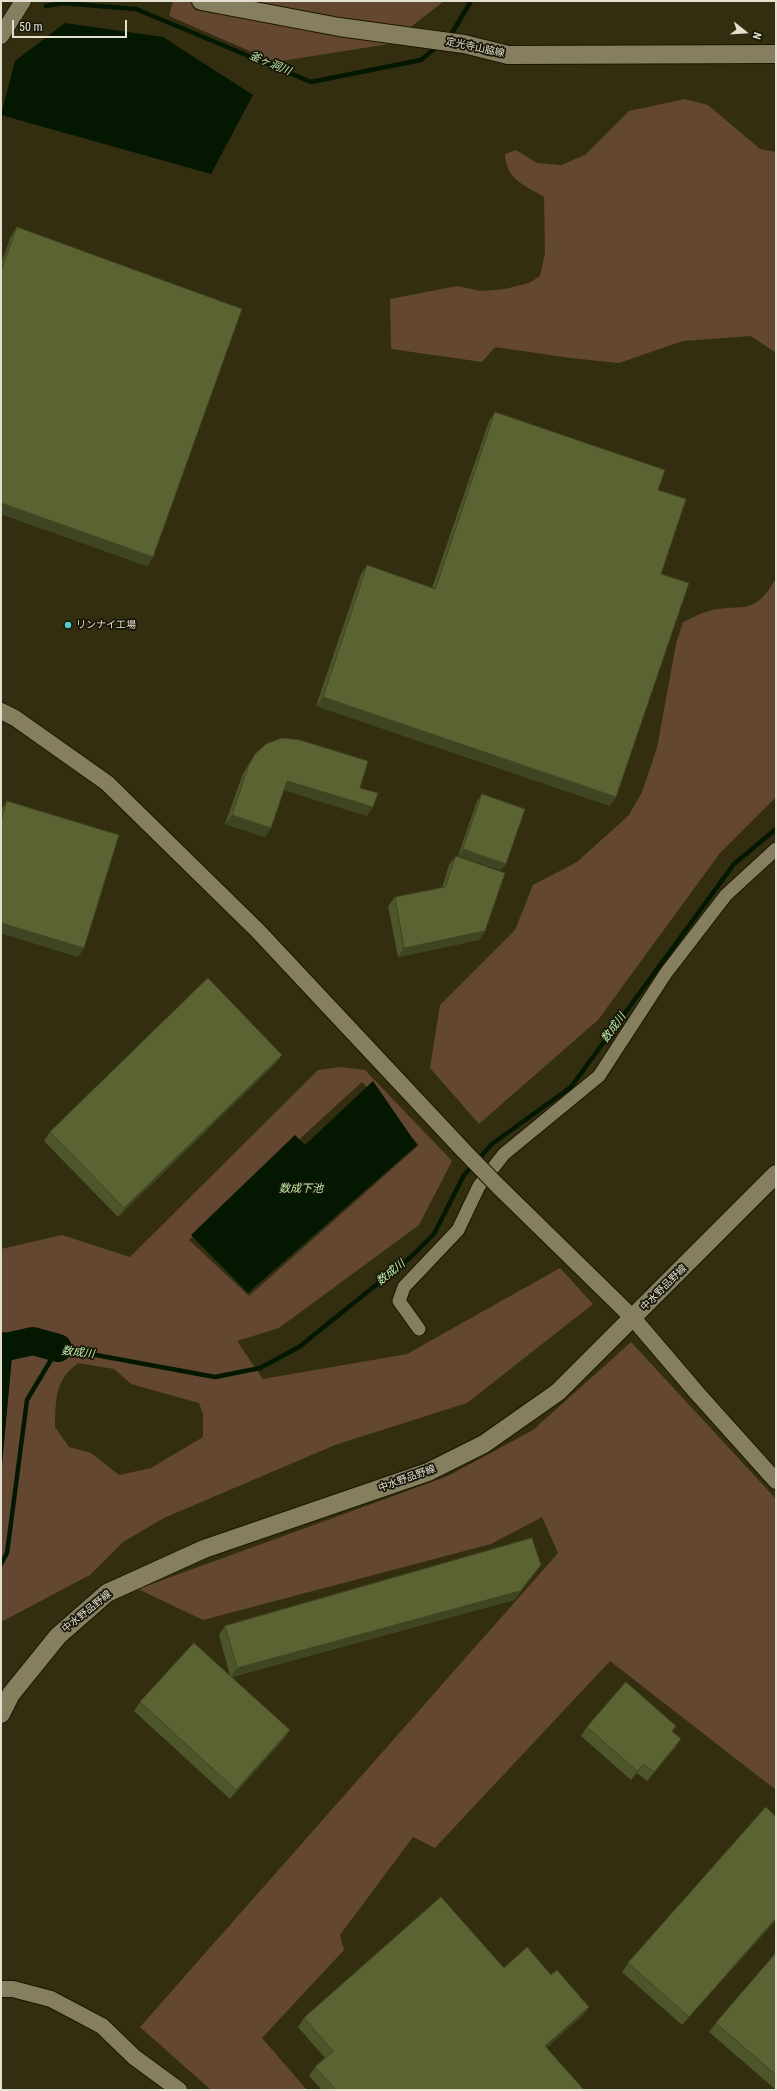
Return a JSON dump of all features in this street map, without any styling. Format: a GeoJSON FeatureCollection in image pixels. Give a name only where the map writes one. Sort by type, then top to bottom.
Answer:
{"type":"FeatureCollection","features":[{"type":"Feature","properties":{"kind":"main road","name":"定光寺山脇線"},"geometry":{"type":"LineString","coordinates":[[201,1],[339,27],[454,42],[508,55],[776,54]]}},
{"type":"Feature","properties":{"kind":"main road","name":"中水野品野線"},"geometry":{"type":"LineString","coordinates":[[1,1714],[11,1694],[58,1636],[107,1593],[204,1549],[428,1472],[484,1444],[558,1392],[776,1174]]}},
{"type":"Feature","properties":{"kind":"street"},"geometry":{"type":"LineString","coordinates":[[1,36],[23,1]]}},
{"type":"Feature","properties":{"kind":"street"},"geometry":{"type":"LineString","coordinates":[[1,711],[15,718],[107,783],[258,931],[464,1151],[633,1318],[697,1393],[776,1481]]}},
{"type":"Feature","properties":{"kind":"street"},"geometry":{"type":"LineString","coordinates":[[419,1330],[399,1301],[404,1287],[458,1230],[479,1186],[504,1154],[599,1076],[666,973],[726,895],[776,849]]}},
{"type":"Feature","properties":{"kind":"street"},"geometry":{"type":"LineString","coordinates":[[1,1989],[13,1989],[51,1999],[102,2026],[134,2057],[179,2090]]}},
{"type":"Feature","properties":{"kind":"shaded area"},"geometry":{"type":"Polygon","coordinates":[[[173,1],[444,1],[389,44],[275,62],[169,16],[173,1]]]}},
{"type":"Feature","properties":{"kind":"shaded area"},"geometry":{"type":"Polygon","coordinates":[[[685,99],[708,105],[760,149],[776,152],[776,353],[751,336],[683,341],[619,363],[570,358],[495,347],[482,362],[391,349],[390,299],[457,286],[481,291],[505,289],[529,283],[540,276],[545,253],[544,197],[518,181],[513,176],[506,163],[505,154],[516,150],[537,163],[561,165],[585,155],[629,111],[685,99]]]}},
{"type":"Feature","properties":{"kind":"shaded area"},"geometry":{"type":"Polygon","coordinates":[[[776,578],[776,797],[720,853],[598,1020],[479,1124],[430,1068],[440,1005],[515,930],[533,885],[577,862],[629,815],[642,792],[657,748],[676,644],[683,622],[706,612],[718,609],[746,607],[753,604],[768,591],[776,578]]]}},
{"type":"Feature","properties":{"kind":"shaded area"},"geometry":{"type":"Polygon","coordinates":[[[341,1067],[365,1070],[452,1161],[419,1225],[279,1328],[237,1341],[263,1379],[407,1354],[560,1268],[593,1304],[467,1403],[335,1445],[164,1518],[123,1542],[90,1575],[1,1622],[1,1475],[14,1334],[1,1332],[1,1249],[62,1235],[130,1257],[318,1070],[341,1067]],[[362,1082],[189,1240],[249,1296],[419,1145],[362,1082]],[[78,1363],[64,1377],[60,1384],[56,1400],[55,1427],[69,1447],[91,1453],[119,1475],[151,1468],[203,1437],[203,1414],[199,1403],[131,1384],[114,1369],[78,1363]]]}},
{"type":"Feature","properties":{"kind":"shaded area"},"geometry":{"type":"Polygon","coordinates":[[[631,1342],[776,1499],[776,1790],[610,1661],[435,1848],[413,1837],[340,1935],[344,1950],[262,2038],[307,2090],[211,2090],[140,2027],[558,1553],[542,1517],[491,1544],[203,1620],[138,1589],[448,1476],[533,1430],[631,1342]]]}},
{"type":"Feature","properties":{"kind":"water"},"geometry":{"type":"Polygon","coordinates":[[[65,23],[163,37],[253,95],[211,174],[1,115],[15,61],[65,23]]]}},
{"type":"Feature","properties":{"kind":"water","name":"数成下池"},"geometry":{"type":"Polygon","coordinates":[[[373,1081],[417,1145],[248,1293],[191,1235],[295,1135],[305,1145],[373,1081]]]}},
{"type":"Feature","properties":{"kind":"water"},"geometry":{"type":"Polygon","coordinates":[[[1,1332],[14,1334],[1,1475],[1,1332]]]}},
{"type":"Feature","properties":{"kind":"building"},"geometry":{"type":"Polygon","coordinates":[[[17,227],[242,309],[153,557],[1,503],[1,272],[17,227]]]}},
{"type":"Feature","properties":{"kind":"building"},"geometry":{"type":"Polygon","coordinates":[[[495,412],[665,470],[658,490],[686,499],[661,574],[689,583],[616,797],[323,697],[367,565],[435,589],[495,412]]]}},
{"type":"Feature","properties":{"kind":"building"},"geometry":{"type":"Polygon","coordinates":[[[282,738],[300,740],[368,761],[360,788],[378,793],[373,807],[287,781],[271,828],[232,815],[248,767],[255,754],[266,744],[282,738]]]}},
{"type":"Feature","properties":{"kind":"building"},"geometry":{"type":"Polygon","coordinates":[[[482,794],[525,809],[506,864],[463,849],[482,794]]]}},
{"type":"Feature","properties":{"kind":"building"},"geometry":{"type":"Polygon","coordinates":[[[7,801],[119,835],[84,948],[1,923],[1,822],[7,801]]]}},
{"type":"Feature","properties":{"kind":"building"},"geometry":{"type":"Polygon","coordinates":[[[456,856],[505,873],[485,931],[404,948],[395,897],[445,887],[456,856]]]}},
{"type":"Feature","properties":{"kind":"building"},"geometry":{"type":"Polygon","coordinates":[[[208,978],[282,1055],[124,1208],[50,1132],[208,978]]]}},
{"type":"Feature","properties":{"kind":"building"},"geometry":{"type":"Polygon","coordinates":[[[532,1538],[541,1565],[520,1591],[237,1668],[225,1626],[532,1538]]]}},
{"type":"Feature","properties":{"kind":"building"},"geometry":{"type":"Polygon","coordinates":[[[194,1643],[290,1730],[236,1790],[140,1702],[194,1643]]]}},
{"type":"Feature","properties":{"kind":"building"},"geometry":{"type":"Polygon","coordinates":[[[626,1682],[676,1726],[672,1731],[681,1739],[654,1772],[644,1764],[637,1771],[587,1727],[626,1682]]]}},
{"type":"Feature","properties":{"kind":"building"},"geometry":{"type":"Polygon","coordinates":[[[766,1807],[776,1817],[776,1918],[689,2017],[628,1963],[766,1807]]]}},
{"type":"Feature","properties":{"kind":"building"},"geometry":{"type":"Polygon","coordinates":[[[441,1897],[504,1968],[527,1947],[551,1975],[557,1970],[589,2007],[545,2046],[584,2090],[336,2090],[315,2067],[333,2051],[304,2018],[441,1897]]]}},
{"type":"Feature","properties":{"kind":"building"},"geometry":{"type":"Polygon","coordinates":[[[776,1953],[776,2075],[716,2023],[776,1953]]]}},
{"type":"Feature","properties":{"kind":"waterway","name":"釜ヶ洞川"},"geometry":{"type":"LineString","coordinates":[[449,38],[471,1]]}},
{"type":"Feature","properties":{"kind":"waterway","name":"釜ヶ洞川"},"geometry":{"type":"LineString","coordinates":[[46,6],[62,3],[136,9],[311,82],[421,60],[438,46]]}},
{"type":"Feature","properties":{"kind":"waterway","name":"数成川"},"geometry":{"type":"LineString","coordinates":[[1,1564],[7,1553],[27,1400],[58,1348],[215,1377],[260,1368],[299,1347],[412,1256],[434,1234],[464,1175],[492,1144],[571,1087],[734,864],[776,829]]}},
{"type":"Feature","properties":{"kind":"waterway"},"geometry":{"type":"LineString","coordinates":[[1,1348],[33,1341],[58,1348]]}},
{"type":"Feature","properties":{"kind":"place","name":"リンナイ工場"},"geometry":{"type":"Point","coordinates":[68,625]}}]}
